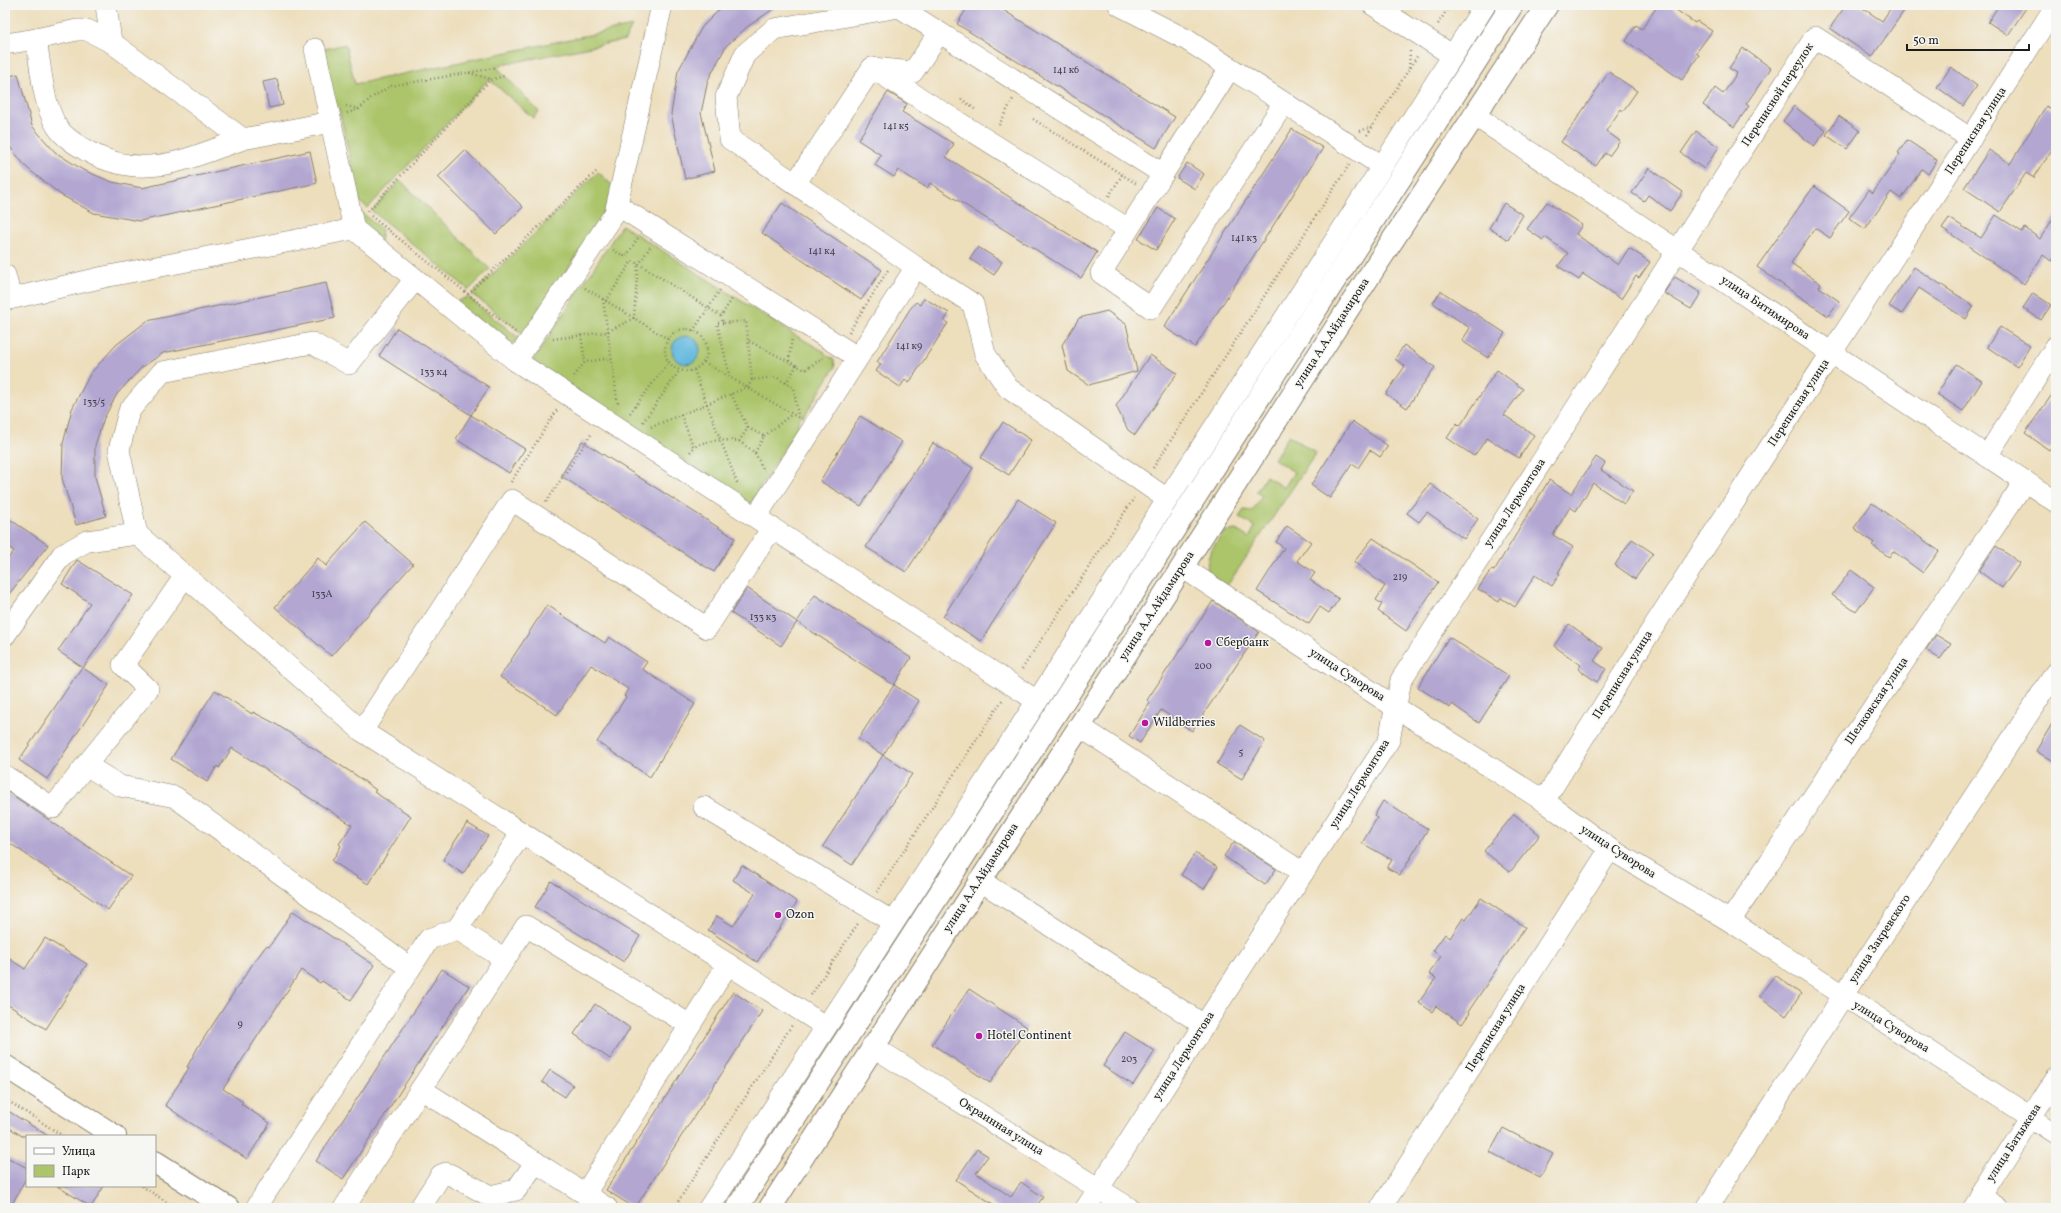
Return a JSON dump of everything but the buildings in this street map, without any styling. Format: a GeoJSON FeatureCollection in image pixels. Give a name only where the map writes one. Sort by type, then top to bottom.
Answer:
{"type":"FeatureCollection","features":[{"type":"Feature","properties":{"kind":"main road"},"geometry":{"type":"LineString","coordinates":[[737,1208],[1512,5]]}},
{"type":"Feature","properties":{"kind":"main road","name":"улица А.А.Айдамирова"},"geometry":{"type":"LineString","coordinates":[[770,1208],[979,880],[1474,115],[1547,5]]}},
{"type":"Feature","properties":{"kind":"main road"},"geometry":{"type":"LineString","coordinates":[[5,1066],[113,1135]]}},
{"type":"Feature","properties":{"kind":"main road"},"geometry":{"type":"LineString","coordinates":[[156,1163],[228,1208]]}},
{"type":"Feature","properties":{"kind":"street"},"geometry":{"type":"LineString","coordinates":[[106,5],[111,42]]}},
{"type":"Feature","properties":{"kind":"street"},"geometry":{"type":"LineString","coordinates":[[516,361],[615,212],[662,5]]}},
{"type":"Feature","properties":{"kind":"street"},"geometry":{"type":"LineString","coordinates":[[1119,5],[1187,40],[1382,166]]}},
{"type":"Feature","properties":{"kind":"street"},"geometry":{"type":"LineString","coordinates":[[1373,5],[1452,55]]}},
{"type":"Feature","properties":{"kind":"street"},"geometry":{"type":"LineString","coordinates":[[708,1208],[1037,701],[1485,5]]}},
{"type":"Feature","properties":{"kind":"street","name":"Переписная улица"},"geometry":{"type":"LineString","coordinates":[[1544,801],[1618,680],[1972,139],[2056,5]]}},
{"type":"Feature","properties":{"kind":"street"},"geometry":{"type":"LineString","coordinates":[[1163,174],[898,7],[774,29],[745,54],[726,96],[730,140],[972,304],[985,354],[1008,388],[1167,499]]}},
{"type":"Feature","properties":{"kind":"street"},"geometry":{"type":"LineString","coordinates":[[5,44],[77,30],[87,30],[111,42],[243,140]]}},
{"type":"Feature","properties":{"kind":"street"},"geometry":{"type":"LineString","coordinates":[[872,68],[913,72],[939,33]]}},
{"type":"Feature","properties":{"kind":"street","name":"Переписной переулок"},"geometry":{"type":"LineString","coordinates":[[1677,249],[1815,37],[1972,139]]}},
{"type":"Feature","properties":{"kind":"street"},"geometry":{"type":"LineString","coordinates":[[36,39],[47,103],[56,126],[74,144],[104,160],[132,167],[163,166],[243,140],[338,118]]}},
{"type":"Feature","properties":{"kind":"street"},"geometry":{"type":"LineString","coordinates":[[315,49],[338,118],[354,229],[516,361],[1013,683],[1037,701]]}},
{"type":"Feature","properties":{"kind":"street"},"geometry":{"type":"LineString","coordinates":[[795,184],[872,68]]}},
{"type":"Feature","properties":{"kind":"street"},"geometry":{"type":"LineString","coordinates":[[872,68],[1128,229]]}},
{"type":"Feature","properties":{"kind":"street"},"geometry":{"type":"LineString","coordinates":[[1230,68],[1101,273],[1151,308],[1284,103]]}},
{"type":"Feature","properties":{"kind":"street","name":"улица Битимирова"},"geometry":{"type":"LineString","coordinates":[[1474,115],[2056,502]]}},
{"type":"Feature","properties":{"kind":"street"},"geometry":{"type":"LineString","coordinates":[[617,205],[832,351],[857,357]]}},
{"type":"Feature","properties":{"kind":"street"},"geometry":{"type":"LineString","coordinates":[[5,275],[8,299],[104,277],[354,229]]}},
{"type":"Feature","properties":{"kind":"street","name":"улица Лермонтова"},"geometry":{"type":"LineString","coordinates":[[1086,1208],[1389,740],[1401,680],[1677,249]]}},
{"type":"Feature","properties":{"kind":"street"},"geometry":{"type":"LineString","coordinates":[[362,731],[512,500],[707,628],[857,357],[916,267]]}},
{"type":"Feature","properties":{"kind":"street"},"geometry":{"type":"LineString","coordinates":[[415,279],[349,364],[312,343],[162,372],[129,411],[119,450],[136,534],[362,731],[825,1026]]}},
{"type":"Feature","properties":{"kind":"street"},"geometry":{"type":"LineString","coordinates":[[1987,456],[2056,346]]}},
{"type":"Feature","properties":{"kind":"street","name":"Шелковская улица"},"geometry":{"type":"LineString","coordinates":[[1730,921],[2025,481]]}},
{"type":"Feature","properties":{"kind":"street"},"geometry":{"type":"LineString","coordinates":[[5,635],[62,555],[87,541],[136,534]]}},
{"type":"Feature","properties":{"kind":"street","name":"улица Суворова"},"geometry":{"type":"LineString","coordinates":[[1182,567],[1396,707],[1544,801],[1610,849],[1730,921],[1843,996],[2031,1116],[2056,1134]]}},
{"type":"Feature","properties":{"kind":"street"},"geometry":{"type":"LineString","coordinates":[[5,776],[53,808],[148,689],[123,665],[185,576]]}},
{"type":"Feature","properties":{"kind":"street","name":"улица Закревского"},"geometry":{"type":"LineString","coordinates":[[1707,1208],[1843,996],[2056,672]]}},
{"type":"Feature","properties":{"kind":"street"},"geometry":{"type":"LineString","coordinates":[[1079,726],[1303,873]]}},
{"type":"Feature","properties":{"kind":"street"},"geometry":{"type":"LineString","coordinates":[[86,765],[120,786],[175,797],[410,968]]}},
{"type":"Feature","properties":{"kind":"street"},"geometry":{"type":"LineString","coordinates":[[704,807],[893,922]]}},
{"type":"Feature","properties":{"kind":"street"},"geometry":{"type":"LineString","coordinates":[[256,1208],[428,939],[457,929],[522,833]]}},
{"type":"Feature","properties":{"kind":"street","name":"Переписная улица"},"geometry":{"type":"LineString","coordinates":[[1381,1208],[1610,849]]}},
{"type":"Feature","properties":{"kind":"street"},"geometry":{"type":"LineString","coordinates":[[979,880],[1204,1025]]}},
{"type":"Feature","properties":{"kind":"street"},"geometry":{"type":"LineString","coordinates":[[344,1208],[526,926],[690,1025]]}},
{"type":"Feature","properties":{"kind":"street"},"geometry":{"type":"LineString","coordinates":[[457,929],[504,959]]}},
{"type":"Feature","properties":{"kind":"street"},"geometry":{"type":"LineString","coordinates":[[585,1194],[728,964]]}},
{"type":"Feature","properties":{"kind":"street","name":"Окраинная улица"},"geometry":{"type":"LineString","coordinates":[[872,1046],[1129,1208]]}},
{"type":"Feature","properties":{"kind":"street","name":"улица Батыжева"},"geometry":{"type":"LineString","coordinates":[[1976,1202],[2056,1078]]}},
{"type":"Feature","properties":{"kind":"street"},"geometry":{"type":"LineString","coordinates":[[421,1089],[607,1208]]}},
{"type":"Feature","properties":{"kind":"street"},"geometry":{"type":"LineString","coordinates":[[420,1208],[441,1175],[446,1173],[490,1196],[516,1190],[536,1162]]}},
{"type":"Feature","properties":{"kind":"street"},"geometry":{"type":"LineString","coordinates":[[1976,1202],[1998,1208]]}},
{"type":"Feature","properties":{"kind":"path"},"geometry":{"type":"LineString","coordinates":[[873,898],[1144,482],[1450,5]]}},
{"type":"Feature","properties":{"kind":"path"},"geometry":{"type":"LineString","coordinates":[[338,118],[359,109],[371,98],[392,86],[495,68]]}},
{"type":"Feature","properties":{"kind":"path"},"geometry":{"type":"LineString","coordinates":[[468,72],[492,79],[504,76]]}},
{"type":"Feature","properties":{"kind":"path"},"geometry":{"type":"LineString","coordinates":[[367,213],[492,79]]}},
{"type":"Feature","properties":{"kind":"path"},"geometry":{"type":"LineString","coordinates":[[1004,129],[998,125],[1021,85]]}},
{"type":"Feature","properties":{"kind":"path"},"geometry":{"type":"LineString","coordinates":[[1033,119],[1151,193]]}},
{"type":"Feature","properties":{"kind":"path"},"geometry":{"type":"LineString","coordinates":[[468,294],[597,171]]}},
{"type":"Feature","properties":{"kind":"path"},"geometry":{"type":"LineString","coordinates":[[1102,193],[1109,197],[1122,175]]}},
{"type":"Feature","properties":{"kind":"path"},"geometry":{"type":"LineString","coordinates":[[363,210],[521,337]]}},
{"type":"Feature","properties":{"kind":"path"},"geometry":{"type":"LineString","coordinates":[[626,257],[641,233]]}},
{"type":"Feature","properties":{"kind":"path"},"geometry":{"type":"LineString","coordinates":[[634,318],[639,264],[654,241]]}},
{"type":"Feature","properties":{"kind":"path"},"geometry":{"type":"LineString","coordinates":[[609,247],[639,264],[721,316],[723,323]]}},
{"type":"Feature","properties":{"kind":"path"},"geometry":{"type":"LineString","coordinates":[[748,340],[805,370],[832,351],[898,254]]}},
{"type":"Feature","properties":{"kind":"path"},"geometry":{"type":"LineString","coordinates":[[618,405],[607,332],[604,300],[632,261]]}},
{"type":"Feature","properties":{"kind":"path"},"geometry":{"type":"LineString","coordinates":[[693,331],[724,285]]}},
{"type":"Feature","properties":{"kind":"path"},"geometry":{"type":"LineString","coordinates":[[584,288],[668,339]]}},
{"type":"Feature","properties":{"kind":"path"},"geometry":{"type":"LineString","coordinates":[[721,316],[737,293]]}},
{"type":"Feature","properties":{"kind":"path"},"geometry":{"type":"LineString","coordinates":[[548,338],[607,332],[634,318]]}},
{"type":"Feature","properties":{"kind":"path"},"geometry":{"type":"LineString","coordinates":[[651,427],[748,388],[752,380],[746,321],[717,323],[730,377]]}},
{"type":"Feature","properties":{"kind":"path"},"geometry":{"type":"LineString","coordinates":[[681,330],[693,331],[703,338],[707,346],[707,354],[704,362],[694,370],[680,370],[669,362],[666,355],[668,339],[674,333],[681,330]]}},
{"type":"Feature","properties":{"kind":"path"},"geometry":{"type":"LineString","coordinates":[[581,335],[585,362]]}},
{"type":"Feature","properties":{"kind":"path"},"geometry":{"type":"LineString","coordinates":[[789,361],[793,335]]}},
{"type":"Feature","properties":{"kind":"path"},"geometry":{"type":"LineString","coordinates":[[574,376],[585,362],[611,358]]}},
{"type":"Feature","properties":{"kind":"path"},"geometry":{"type":"LineString","coordinates":[[630,413],[669,362]]}},
{"type":"Feature","properties":{"kind":"path"},"geometry":{"type":"LineString","coordinates":[[704,362],[802,420]]}},
{"type":"Feature","properties":{"kind":"path"},"geometry":{"type":"LineString","coordinates":[[786,383],[796,365]]}},
{"type":"Feature","properties":{"kind":"path"},"geometry":{"type":"LineString","coordinates":[[643,422],[680,370]]}},
{"type":"Feature","properties":{"kind":"path"},"geometry":{"type":"LineString","coordinates":[[694,370],[737,484]]}},
{"type":"Feature","properties":{"kind":"path"},"geometry":{"type":"LineString","coordinates":[[569,373],[579,380]]}},
{"type":"Feature","properties":{"kind":"path"},"geometry":{"type":"LineString","coordinates":[[752,380],[776,377],[794,388],[798,418]]}},
{"type":"Feature","properties":{"kind":"path"},"geometry":{"type":"LineString","coordinates":[[731,394],[748,428],[764,436]]}},
{"type":"Feature","properties":{"kind":"path"},"geometry":{"type":"LineString","coordinates":[[612,402],[636,417]]}},
{"type":"Feature","properties":{"kind":"path"},"geometry":{"type":"LineString","coordinates":[[552,406],[564,413]]}},
{"type":"Feature","properties":{"kind":"path"},"geometry":{"type":"LineString","coordinates":[[509,485],[558,410]]}},
{"type":"Feature","properties":{"kind":"path"},"geometry":{"type":"LineString","coordinates":[[755,453],[764,436],[792,414]]}},
{"type":"Feature","properties":{"kind":"path"},"geometry":{"type":"LineString","coordinates":[[681,415],[694,448]]}},
{"type":"Feature","properties":{"kind":"path"},"geometry":{"type":"LineString","coordinates":[[640,420],[657,431]]}},
{"type":"Feature","properties":{"kind":"path"},"geometry":{"type":"LineString","coordinates":[[537,516],[593,432],[587,428]]}},
{"type":"Feature","properties":{"kind":"path"},"geometry":{"type":"LineString","coordinates":[[739,441],[748,428]]}},
{"type":"Feature","properties":{"kind":"path"},"geometry":{"type":"LineString","coordinates":[[683,448],[690,453],[694,448],[720,439],[739,441],[755,453],[766,474]]}},
{"type":"Feature","properties":{"kind":"path"},"geometry":{"type":"LineString","coordinates":[[733,481],[742,487]]}},
{"type":"Feature","properties":{"kind":"path"},"geometry":{"type":"LineString","coordinates":[[810,997],[860,921]]}},
{"type":"Feature","properties":{"kind":"path"},"geometry":{"type":"LineString","coordinates":[[674,1208],[792,1024]]}},
{"type":"Feature","properties":{"kind":"path"},"geometry":{"type":"LineString","coordinates":[[5,1099],[61,1135]]}},
{"type":"Feature","properties":{"kind":"path"},"geometry":{"type":"LineString","coordinates":[[144,1187],[176,1208]]}},
{"type":"Feature","properties":{"kind":"green space"},"geometry":{"type":"Polygon","coordinates":[[[632,26],[625,40],[496,66],[539,112],[533,118],[489,79],[368,208],[360,202],[339,109],[334,103],[321,50],[345,44],[355,84],[632,26]]]}},
{"type":"Feature","properties":{"kind":"green space"},"geometry":{"type":"Polygon","coordinates":[[[598,172],[614,187],[602,217],[524,335],[472,294],[598,172]]]}},
{"type":"Feature","properties":{"kind":"green space"},"geometry":{"type":"Polygon","coordinates":[[[400,180],[490,269],[469,290],[372,211],[400,180]]]}},
{"type":"Feature","properties":{"kind":"green space"},"geometry":{"type":"Polygon","coordinates":[[[357,208],[382,230],[380,242],[363,223],[357,208]]]}},
{"type":"Feature","properties":{"kind":"green space"},"geometry":{"type":"Polygon","coordinates":[[[622,225],[795,335],[825,352],[824,353],[834,360],[835,367],[803,418],[802,414],[797,424],[799,425],[753,498],[754,502],[752,504],[532,362],[622,225]]]}},
{"type":"Feature","properties":{"kind":"green space"},"geometry":{"type":"Polygon","coordinates":[[[468,297],[520,339],[511,344],[455,302],[468,297]]]}},
{"type":"Feature","properties":{"kind":"green space"},"geometry":{"type":"Polygon","coordinates":[[[1289,435],[1316,453],[1227,586],[1208,573],[1207,567],[1211,551],[1224,532],[1236,530],[1249,538],[1255,527],[1239,517],[1244,510],[1252,511],[1262,496],[1256,492],[1266,476],[1284,488],[1294,472],[1274,459],[1289,435]]]}},
{"type":"Feature","properties":{"kind":"water"},"geometry":{"type":"Polygon","coordinates":[[[686,336],[696,340],[700,350],[696,360],[686,364],[676,360],[672,350],[676,340],[686,336]]]}},
{"type":"Feature","properties":{"kind":"place","name":"Сбербанк"},"geometry":{"type":"Point","coordinates":[1208,643]}},
{"type":"Feature","properties":{"kind":"place","name":"Wildberries"},"geometry":{"type":"Point","coordinates":[1145,723]}},
{"type":"Feature","properties":{"kind":"place","name":"Ozon"},"geometry":{"type":"Point","coordinates":[778,915]}},
{"type":"Feature","properties":{"kind":"place","name":"Hotel Continent"},"geometry":{"type":"Point","coordinates":[979,1036]}}]}
